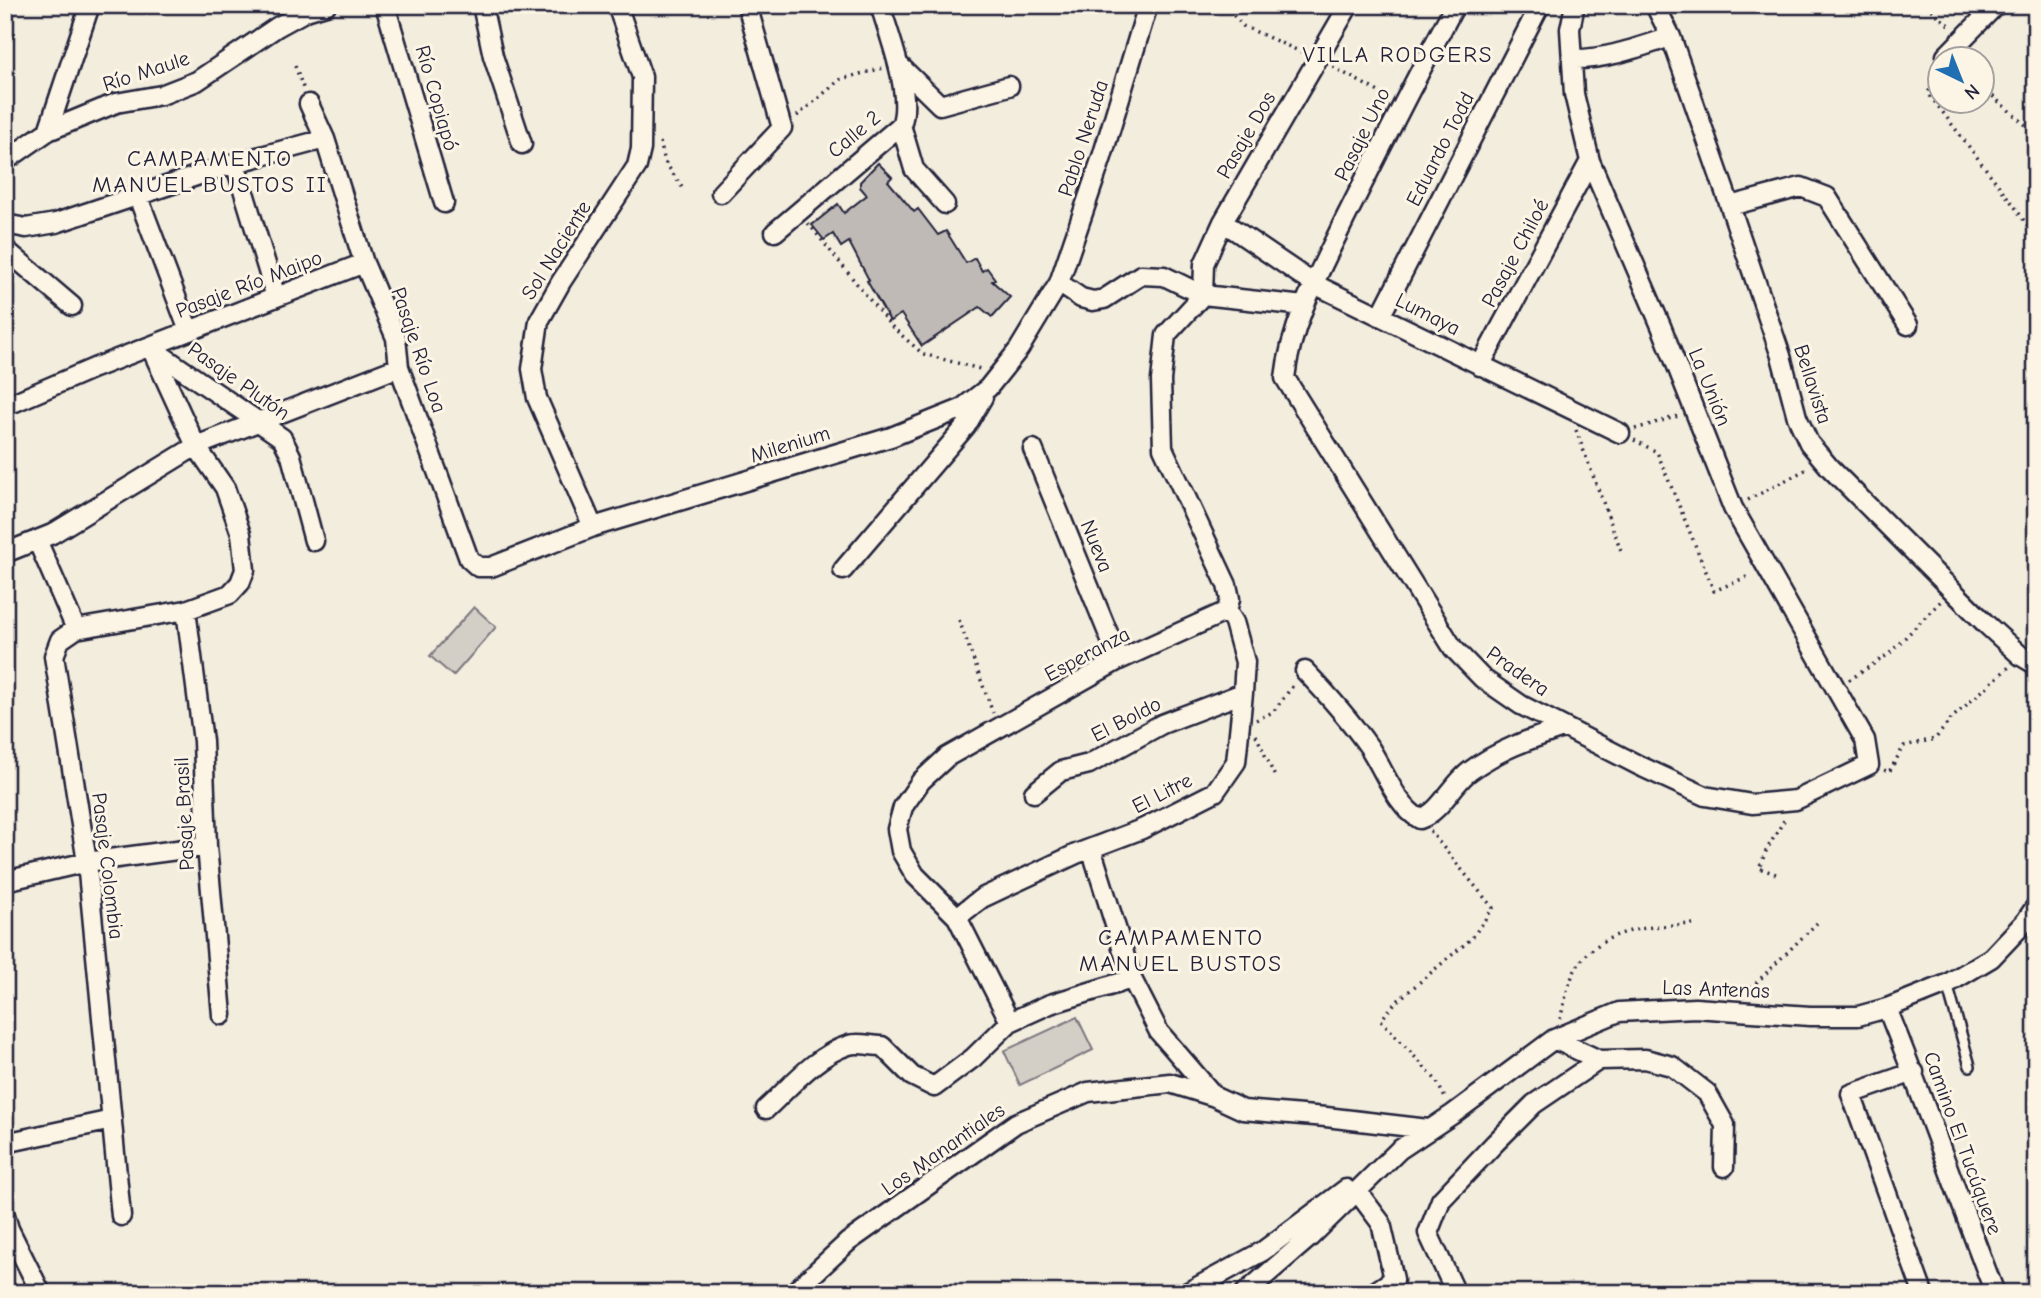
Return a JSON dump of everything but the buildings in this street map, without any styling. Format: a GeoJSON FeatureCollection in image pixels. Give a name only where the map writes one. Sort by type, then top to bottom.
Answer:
{"type":"FeatureCollection","features":[{"type":"Feature","properties":{"kind":"street"},"geometry":{"type":"LineString","coordinates":[[48,131],[90,5]]}},
{"type":"Feature","properties":{"kind":"street","name":"Río Maule"},"geometry":{"type":"LineString","coordinates":[[5,161],[48,131],[116,103],[161,94],[197,81],[277,27],[306,11],[326,5]]}},
{"type":"Feature","properties":{"kind":"street","name":"Río Copiapó"},"geometry":{"type":"LineString","coordinates":[[385,5],[444,203]]}},
{"type":"Feature","properties":{"kind":"street"},"geometry":{"type":"LineString","coordinates":[[482,5],[493,56],[522,144]]}},
{"type":"Feature","properties":{"kind":"street","name":"Sol Naciente"},"geometry":{"type":"LineString","coordinates":[[593,527],[537,398],[532,369],[539,321],[636,166],[641,149],[642,77],[617,5]]}},
{"type":"Feature","properties":{"kind":"street"},"geometry":{"type":"LineString","coordinates":[[721,193],[782,128],[747,5]]}},
{"type":"Feature","properties":{"kind":"street","name":"Calle 2"},"geometry":{"type":"LineString","coordinates":[[775,232],[901,125],[905,106],[898,64],[880,5]]}},
{"type":"Feature","properties":{"kind":"street","name":"Pablo Neruda"},"geometry":{"type":"LineString","coordinates":[[1059,283],[1102,157],[1148,5]]}},
{"type":"Feature","properties":{"kind":"street","name":"Pasaje Dos"},"geometry":{"type":"LineString","coordinates":[[1203,295],[1205,264],[1223,222],[1349,5]]}},
{"type":"Feature","properties":{"kind":"street","name":"Pasaje Uno"},"geometry":{"type":"LineString","coordinates":[[1314,284],[1402,104],[1455,5]]}},
{"type":"Feature","properties":{"kind":"street","name":"Eduardo Todd"},"geometry":{"type":"LineString","coordinates":[[1381,314],[1540,5]]}},
{"type":"Feature","properties":{"kind":"street","name":"La Unión"},"geometry":{"type":"LineString","coordinates":[[1575,5],[1570,29],[1574,94],[1590,161],[1734,508],[1865,740],[1869,765]]}},
{"type":"Feature","properties":{"kind":"street","name":"Bellavista"},"geometry":{"type":"LineString","coordinates":[[1656,5],[1671,37],[1781,356],[1797,417],[1809,443],[1952,590],[2029,660]]}},
{"type":"Feature","properties":{"kind":"street"},"geometry":{"type":"LineString","coordinates":[[1957,46],[1996,5]]}},
{"type":"Feature","properties":{"kind":"street"},"geometry":{"type":"LineString","coordinates":[[1572,59],[1590,59],[1671,37]]}},
{"type":"Feature","properties":{"kind":"street"},"geometry":{"type":"LineString","coordinates":[[898,64],[940,104],[1009,86]]}},
{"type":"Feature","properties":{"kind":"street","name":"Pasaje Río Loa"},"geometry":{"type":"LineString","coordinates":[[309,104],[325,139],[364,263],[396,338],[399,367],[469,559],[478,567]]}},
{"type":"Feature","properties":{"kind":"street"},"geometry":{"type":"LineString","coordinates":[[901,125],[914,169],[945,204]]}},
{"type":"Feature","properties":{"kind":"street"},"geometry":{"type":"LineString","coordinates":[[5,224],[26,228],[56,223],[234,163],[325,139]]}},
{"type":"Feature","properties":{"kind":"street","name":"Pasaje Chiloé"},"geometry":{"type":"LineString","coordinates":[[1480,366],[1590,161]]}},
{"type":"Feature","properties":{"kind":"street"},"geometry":{"type":"LineString","coordinates":[[234,163],[276,297]]}},
{"type":"Feature","properties":{"kind":"street"},"geometry":{"type":"LineString","coordinates":[[1730,206],[1801,187],[1827,197],[1908,325]]}},
{"type":"Feature","properties":{"kind":"street"},"geometry":{"type":"LineString","coordinates":[[137,194],[189,331]]}},
{"type":"Feature","properties":{"kind":"street","name":"Lumaya"},"geometry":{"type":"LineString","coordinates":[[1223,222],[1314,284],[1381,314],[1480,366],[1620,433]]}},
{"type":"Feature","properties":{"kind":"street"},"geometry":{"type":"LineString","coordinates":[[5,249],[72,306]]}},
{"type":"Feature","properties":{"kind":"street","name":"Pasaje Río Maipo"},"geometry":{"type":"LineString","coordinates":[[5,404],[364,263]]}},
{"type":"Feature","properties":{"kind":"street"},"geometry":{"type":"LineString","coordinates":[[1059,283],[1081,298],[1093,301],[1104,299],[1141,275],[1164,276],[1203,295],[1304,306]]}},
{"type":"Feature","properties":{"kind":"street","name":"Milenium"},"geometry":{"type":"LineString","coordinates":[[478,567],[491,567],[593,527],[891,437],[961,409],[988,388],[1019,349],[1059,283]]}},
{"type":"Feature","properties":{"kind":"street","name":"Pradera"},"geometry":{"type":"LineString","coordinates":[[1314,284],[1286,361],[1285,378],[1453,649],[1482,678],[1521,705],[1563,728],[1705,796],[1752,804],[1796,800],[1869,765]]}},
{"type":"Feature","properties":{"kind":"street"},"geometry":{"type":"LineString","coordinates":[[1203,295],[1166,335],[1161,380],[1163,448],[1227,585],[1230,599],[1227,611]]}},
{"type":"Feature","properties":{"kind":"street"},"geometry":{"type":"LineString","coordinates":[[37,540],[76,629],[186,610],[230,594],[240,583],[245,569],[241,534],[225,488],[196,446],[151,348]]}},
{"type":"Feature","properties":{"kind":"street","name":"Pasaje Plutón"},"geometry":{"type":"LineString","coordinates":[[151,348],[261,421],[282,438],[291,456],[314,541]]}},
{"type":"Feature","properties":{"kind":"street"},"geometry":{"type":"LineString","coordinates":[[5,553],[52,534],[196,446],[399,367]]}},
{"type":"Feature","properties":{"kind":"street"},"geometry":{"type":"LineString","coordinates":[[843,570],[966,426],[988,388]]}},
{"type":"Feature","properties":{"kind":"street","name":"Nueva"},"geometry":{"type":"LineString","coordinates":[[1033,449],[1119,660]]}},
{"type":"Feature","properties":{"kind":"street","name":"Pasaje Brasil"},"geometry":{"type":"LineString","coordinates":[[186,610],[203,741],[207,846],[222,1015]]}},
{"type":"Feature","properties":{"kind":"street","name":"Esperanza"},"geometry":{"type":"LineString","coordinates":[[1010,1022],[957,917],[915,875],[901,851],[897,829],[902,807],[920,781],[947,757],[1119,660],[1206,623],[1227,611]]}},
{"type":"Feature","properties":{"kind":"street","name":"El Litre"},"geometry":{"type":"LineString","coordinates":[[957,917],[982,898],[1142,829],[1215,792],[1236,762],[1243,693],[1245,662],[1234,622],[1227,611]]}},
{"type":"Feature","properties":{"kind":"street","name":"Pasaje Colombia"},"geometry":{"type":"LineString","coordinates":[[76,629],[60,640],[54,656],[87,862],[121,1216]]}},
{"type":"Feature","properties":{"kind":"street"},"geometry":{"type":"LineString","coordinates":[[1305,671],[1343,713],[1411,813],[1420,819],[1431,813],[1467,772],[1519,743],[1563,728]]}},
{"type":"Feature","properties":{"kind":"street","name":"El Boldo"},"geometry":{"type":"LineString","coordinates":[[1034,793],[1061,771],[1089,764],[1162,724],[1243,693]]}},
{"type":"Feature","properties":{"kind":"street"},"geometry":{"type":"LineString","coordinates":[[5,881],[87,862],[207,846]]}},
{"type":"Feature","properties":{"kind":"street"},"geometry":{"type":"LineString","coordinates":[[1091,849],[1132,979],[1159,1032],[1215,1097]]}},
{"type":"Feature","properties":{"kind":"street","name":"Las Antenas"},"geometry":{"type":"LineString","coordinates":[[1186,1293],[1262,1251],[1554,1039],[1619,1012],[1695,1007],[1810,1016],[1858,1016],[1887,1009],[1947,985],[1991,958],[2025,922],[2036,906]]}},
{"type":"Feature","properties":{"kind":"street"},"geometry":{"type":"LineString","coordinates":[[766,1109],[827,1056],[851,1044],[882,1046],[912,1076],[934,1087],[974,1058],[1010,1022],[1050,1004],[1132,979]]}},
{"type":"Feature","properties":{"kind":"street","name":"Camino El Tucúquere"},"geometry":{"type":"LineString","coordinates":[[1887,1009],[1914,1072],[1959,1203],[1995,1293]]}},
{"type":"Feature","properties":{"kind":"street"},"geometry":{"type":"LineString","coordinates":[[1554,1039],[1599,1060],[1645,1059],[1672,1066],[1707,1093],[1725,1125],[1724,1167]]}},
{"type":"Feature","properties":{"kind":"street"},"geometry":{"type":"LineString","coordinates":[[1456,1293],[1428,1233],[1441,1200],[1534,1104],[1599,1060]]}},
{"type":"Feature","properties":{"kind":"street"},"geometry":{"type":"LineString","coordinates":[[1914,1072],[1851,1094],[1923,1293]]}},
{"type":"Feature","properties":{"kind":"street","name":"Los Manantiales"},"geometry":{"type":"LineString","coordinates":[[793,1293],[848,1242],[1016,1123],[1088,1092],[1170,1083],[1215,1097],[1242,1110],[1428,1129]]}},
{"type":"Feature","properties":{"kind":"street"},"geometry":{"type":"LineString","coordinates":[[5,1143],[112,1120]]}},
{"type":"Feature","properties":{"kind":"street","name":"Las Antenas"},"geometry":{"type":"LineString","coordinates":[[1245,1293],[1309,1238],[1399,1150]]}},
{"type":"Feature","properties":{"kind":"street"},"geometry":{"type":"LineString","coordinates":[[1357,1191],[1381,1223],[1394,1279],[1373,1293]]}},
{"type":"Feature","properties":{"kind":"street"},"geometry":{"type":"LineString","coordinates":[[5,1215],[9,1230],[41,1293]]}},
{"type":"Feature","properties":{"kind":"lane"},"geometry":{"type":"LineString","coordinates":[[1947,985],[1970,1066]]}},
{"type":"Feature","properties":{"kind":"path"},"geometry":{"type":"LineString","coordinates":[[1224,5],[1242,26],[1317,58],[1402,104]]}},
{"type":"Feature","properties":{"kind":"path"},"geometry":{"type":"LineString","coordinates":[[1926,5],[1964,38]]}},
{"type":"Feature","properties":{"kind":"path"},"geometry":{"type":"LineString","coordinates":[[782,128],[841,79],[898,64]]}},
{"type":"Feature","properties":{"kind":"path"},"geometry":{"type":"LineString","coordinates":[[295,66],[309,104]]}},
{"type":"Feature","properties":{"kind":"path"},"geometry":{"type":"LineString","coordinates":[[1996,99],[2036,134]]}},
{"type":"Feature","properties":{"kind":"path"},"geometry":{"type":"LineString","coordinates":[[1946,116],[2036,239]]}},
{"type":"Feature","properties":{"kind":"path"},"geometry":{"type":"LineString","coordinates":[[797,211],[890,325],[923,354],[1000,373]]}},
{"type":"Feature","properties":{"kind":"path"},"geometry":{"type":"LineString","coordinates":[[1567,408],[1622,552]]}},
{"type":"Feature","properties":{"kind":"path"},"geometry":{"type":"LineString","coordinates":[[1620,433],[1695,411]]}},
{"type":"Feature","properties":{"kind":"path"},"geometry":{"type":"LineString","coordinates":[[1620,433],[1657,452],[1714,591],[1767,567]]}},
{"type":"Feature","properties":{"kind":"path"},"geometry":{"type":"LineString","coordinates":[[1734,508],[1823,460]]}},
{"type":"Feature","properties":{"kind":"path"},"geometry":{"type":"LineString","coordinates":[[1836,689],[1889,654],[1952,590]]}},
{"type":"Feature","properties":{"kind":"path"},"geometry":{"type":"LineString","coordinates":[[959,620],[999,728]]}},
{"type":"Feature","properties":{"kind":"path"},"geometry":{"type":"LineString","coordinates":[[1869,765],[1889,772],[1904,746],[1935,739],[1952,718],[2029,660]]}},
{"type":"Feature","properties":{"kind":"path"},"geometry":{"type":"LineString","coordinates":[[1250,722],[1273,712],[1305,671]]}},
{"type":"Feature","properties":{"kind":"path"},"geometry":{"type":"LineString","coordinates":[[1776,874],[1759,869],[1767,849],[1796,800]]}},
{"type":"Feature","properties":{"kind":"path"},"geometry":{"type":"LineString","coordinates":[[1420,819],[1493,908],[1472,937],[1395,1003],[1381,1020],[1436,1080],[1454,1114]]}},
{"type":"Feature","properties":{"kind":"path"},"geometry":{"type":"LineString","coordinates":[[1729,1011],[1817,923]]}},
{"type":"Feature","properties":{"kind":"path"},"geometry":{"type":"LineString","coordinates":[[1554,1039],[1576,969],[1592,947],[1639,927],[1695,924]]}},
{"type":"Feature","properties":{"kind":"path"},"geometry":{"type":"LineString","coordinates":[[522,1293],[525,1286]]}},
{"type":"Feature","properties":{"kind":"shaded area"},"geometry":{"type":"Polygon","coordinates":[[[474,607],[496,627],[453,676],[430,656],[474,607]]]}},
{"type":"Feature","properties":{"kind":"shaded area"},"geometry":{"type":"Polygon","coordinates":[[[1077,1017],[1093,1050],[1020,1085],[1004,1051],[1077,1017]]]}},
{"type":"Feature","properties":{"kind":"district","name":"VILLA RODGERS"},"geometry":{"type":"Point","coordinates":[1398,54]}},
{"type":"Feature","properties":{"kind":"district","name":"CAMPAMENTO MANUEL BUSTOS II"},"geometry":{"type":"Point","coordinates":[210,171]}},
{"type":"Feature","properties":{"kind":"district","name":"CAMPAMENTO MANUEL BUSTOS"},"geometry":{"type":"Point","coordinates":[1181,950]}}]}
